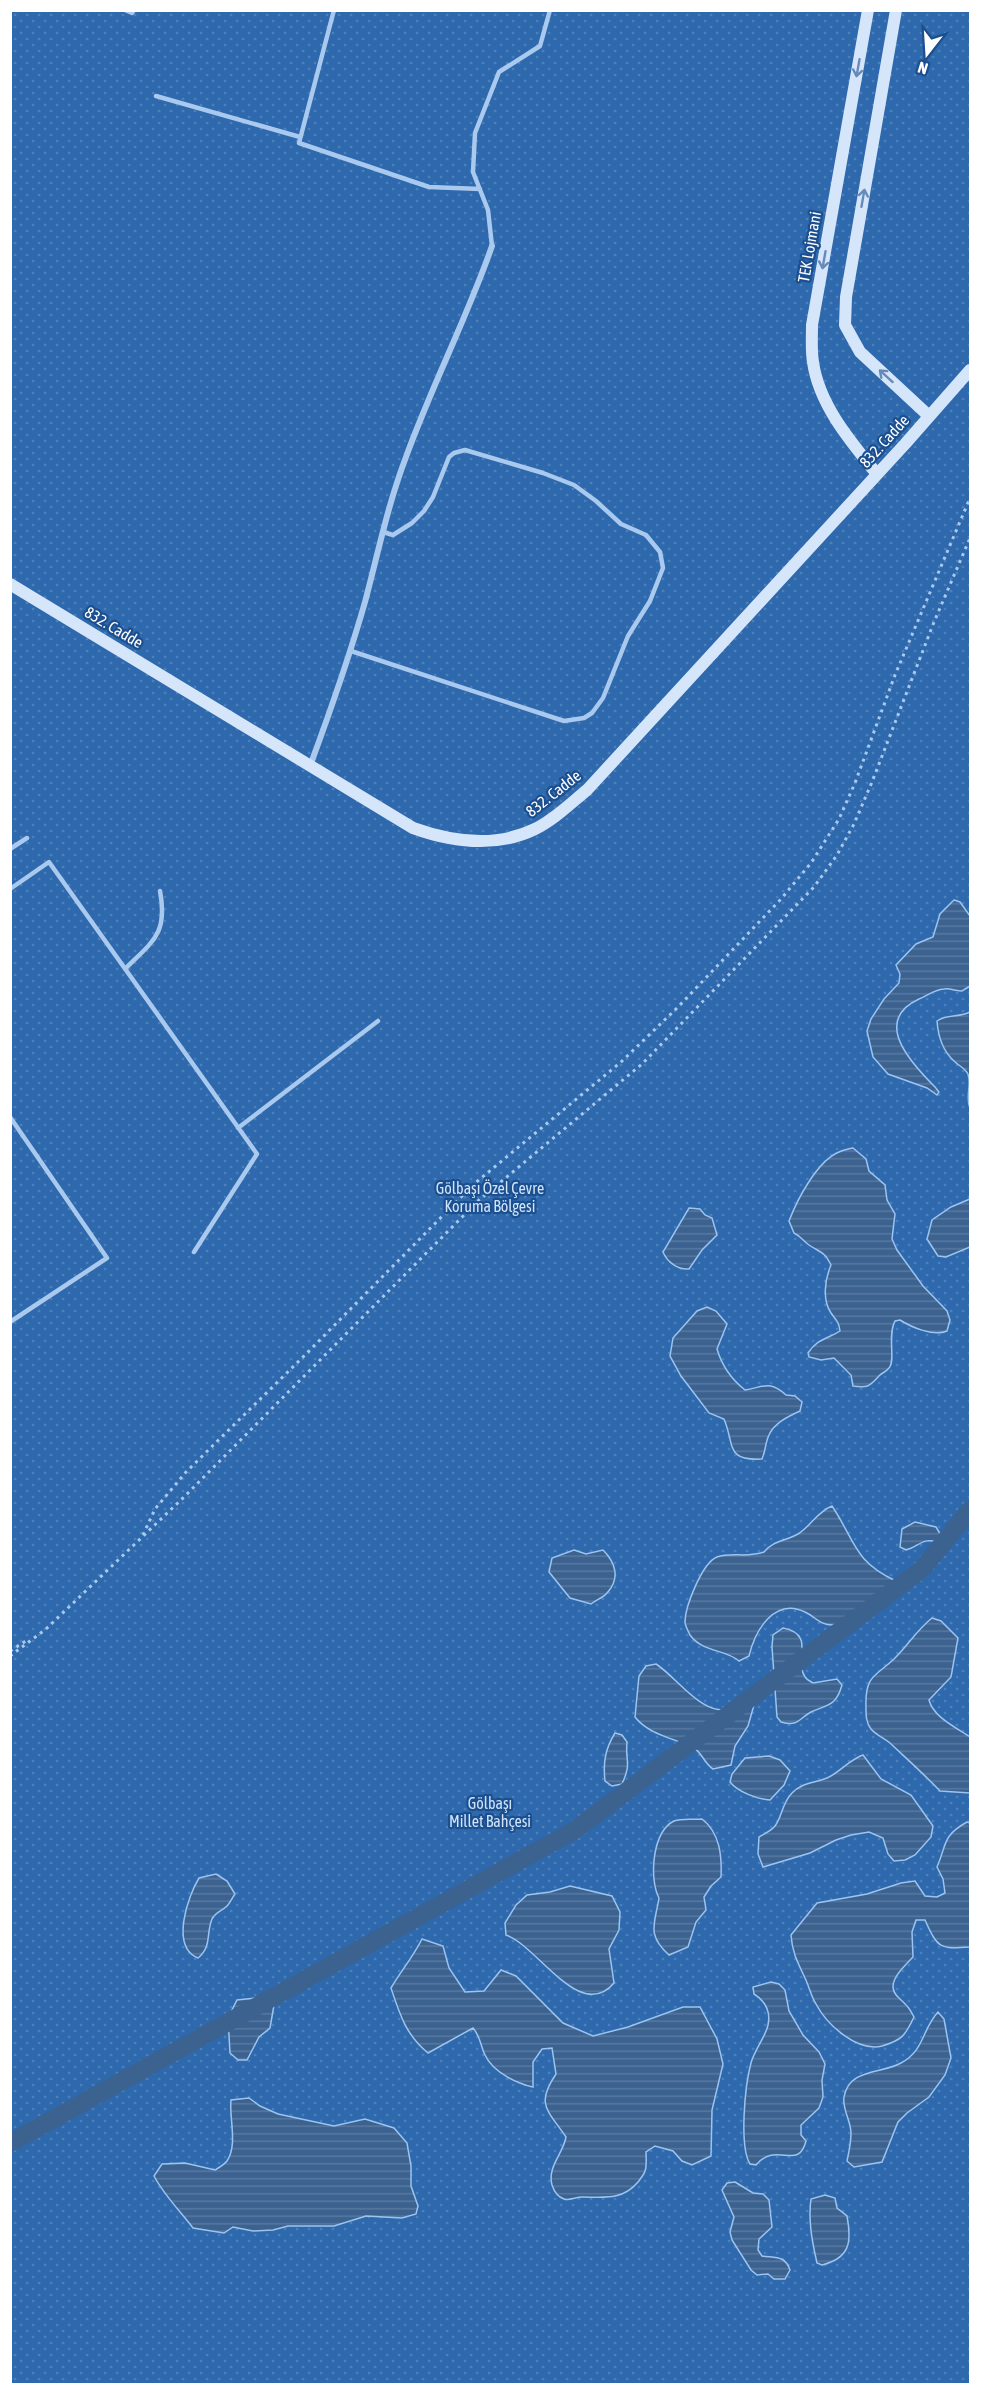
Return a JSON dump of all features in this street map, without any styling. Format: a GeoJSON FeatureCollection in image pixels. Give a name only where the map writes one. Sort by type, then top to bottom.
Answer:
{"type":"FeatureCollection","features":[{"type":"Feature","properties":{"kind":"street","name":"TEK Lojmani"},"geometry":{"type":"LineString","coordinates":[[868,10],[812,335],[813,363],[825,400],[848,437],[877,474]]}},
{"type":"Feature","properties":{"kind":"street"},"geometry":{"type":"LineString","coordinates":[[896,10],[846,297],[845,325],[860,352],[929,416]]}},
{"type":"Feature","properties":{"kind":"street"},"geometry":{"type":"LineString","coordinates":[[310,766],[351,651],[405,457],[478,286],[492,246]]}},
{"type":"Feature","properties":{"kind":"street","name":"832. Cadde"},"geometry":{"type":"LineString","coordinates":[[10,584],[413,828],[434,836],[455,840],[480,841],[508,838],[536,829],[587,790],[970,370]]}},
{"type":"Feature","properties":{"kind":"lane"},"geometry":{"type":"LineString","coordinates":[[125,10],[132,13],[134,10]]}},
{"type":"Feature","properties":{"kind":"lane"},"geometry":{"type":"LineString","coordinates":[[334,10],[299,143],[429,187],[480,189]]}},
{"type":"Feature","properties":{"kind":"lane"},"geometry":{"type":"LineString","coordinates":[[492,246],[488,210],[473,172],[475,133],[499,72],[540,46],[550,10]]}},
{"type":"Feature","properties":{"kind":"lane"},"geometry":{"type":"LineString","coordinates":[[156,96],[300,137]]}},
{"type":"Feature","properties":{"kind":"lane"},"geometry":{"type":"LineString","coordinates":[[351,651],[564,721],[578,720],[592,713],[603,698],[628,636],[650,601],[663,568],[660,552],[652,540],[621,524],[574,485],[543,473],[465,450],[449,457],[433,497],[412,523],[393,535],[383,532]]}},
{"type":"Feature","properties":{"kind":"lane"},"geometry":{"type":"LineString","coordinates":[[10,849],[27,838]]}},
{"type":"Feature","properties":{"kind":"lane"},"geometry":{"type":"LineString","coordinates":[[10,890],[49,862],[257,1155],[194,1252]]}},
{"type":"Feature","properties":{"kind":"lane"},"geometry":{"type":"LineString","coordinates":[[125,969],[153,941],[160,928],[164,911],[160,891]]}},
{"type":"Feature","properties":{"kind":"lane"},"geometry":{"type":"LineString","coordinates":[[238,1128],[378,1021]]}},
{"type":"Feature","properties":{"kind":"lane"},"geometry":{"type":"LineString","coordinates":[[10,1117],[107,1258],[10,1322]]}},
{"type":"Feature","properties":{"kind":"path"},"geometry":{"type":"LineString","coordinates":[[143,1536],[155,1509],[186,1472],[474,1184],[629,1054],[678,1007],[781,899],[811,863],[839,819],[851,792],[894,675],[970,498]]}},
{"type":"Feature","properties":{"kind":"path"},"geometry":{"type":"LineString","coordinates":[[10,1656],[46,1629],[143,1536],[478,1201],[642,1065],[814,887],[837,855],[854,824],[934,621],[970,538]]}},
{"type":"Feature","properties":{"kind":"path"},"geometry":{"type":"LineString","coordinates":[[10,1651],[46,1629]]}},
{"type":"Feature","properties":{"kind":"green space","name":"Gölbaşı Özel Çevre Koruma Bölgesi"},"geometry":{"type":"Polygon","coordinates":[[[11,11],[970,11],[970,2384],[11,2384],[11,11]]]}},
{"type":"Feature","properties":{"kind":"shaded area"},"geometry":{"type":"Polygon","coordinates":[[[954,900],[960,902],[970,916],[970,986],[962,991],[940,990],[919,999],[905,1008],[898,1019],[897,1030],[900,1043],[907,1055],[939,1092],[937,1095],[927,1088],[888,1074],[873,1057],[867,1031],[871,1019],[884,999],[899,983],[900,974],[896,965],[916,944],[933,937],[940,914],[954,900]]]}},
{"type":"Feature","properties":{"kind":"shaded area"},"geometry":{"type":"Polygon","coordinates":[[[970,1012],[970,1108],[968,1074],[944,1048],[937,1021],[970,1012]]]}},
{"type":"Feature","properties":{"kind":"shaded area"},"geometry":{"type":"Polygon","coordinates":[[[853,1148],[866,1159],[869,1171],[885,1185],[887,1200],[895,1214],[892,1239],[897,1250],[923,1286],[947,1311],[950,1320],[947,1331],[942,1333],[929,1332],[900,1320],[895,1321],[892,1334],[891,1365],[870,1385],[862,1387],[853,1386],[851,1375],[834,1358],[821,1360],[809,1357],[808,1353],[816,1344],[840,1331],[838,1323],[828,1308],[825,1296],[831,1265],[824,1255],[794,1233],[789,1221],[803,1192],[823,1164],[839,1152],[853,1148]]]}},
{"type":"Feature","properties":{"kind":"shaded area"},"geometry":{"type":"Polygon","coordinates":[[[970,1199],[970,1247],[946,1257],[938,1256],[927,1239],[932,1220],[951,1207],[970,1199]]]}},
{"type":"Feature","properties":{"kind":"shaded area"},"geometry":{"type":"Polygon","coordinates":[[[689,1208],[700,1209],[712,1218],[717,1235],[702,1250],[689,1269],[685,1269],[673,1265],[663,1252],[689,1208]]]}},
{"type":"Feature","properties":{"kind":"shaded area"},"geometry":{"type":"Polygon","coordinates":[[[707,1307],[716,1311],[727,1324],[717,1349],[724,1367],[735,1381],[745,1390],[762,1386],[776,1387],[786,1395],[795,1396],[802,1402],[800,1411],[782,1420],[771,1431],[762,1459],[742,1457],[733,1450],[724,1419],[709,1413],[681,1376],[670,1356],[673,1338],[697,1311],[707,1307]]]}},
{"type":"Feature","properties":{"kind":"shaded area"},"geometry":{"type":"Polygon","coordinates":[[[832,1506],[856,1549],[871,1566],[896,1581],[893,1591],[845,1622],[836,1625],[824,1624],[805,1612],[794,1609],[784,1609],[775,1613],[761,1627],[749,1656],[739,1661],[728,1654],[695,1641],[686,1627],[686,1615],[695,1586],[711,1561],[722,1556],[752,1555],[764,1552],[775,1543],[798,1534],[832,1506]]]}},
{"type":"Feature","properties":{"kind":"shaded area"},"geometry":{"type":"Polygon","coordinates":[[[915,1522],[936,1527],[942,1537],[937,1542],[924,1542],[906,1550],[900,1547],[902,1529],[915,1522]]]}},
{"type":"Feature","properties":{"kind":"shaded area"},"geometry":{"type":"Polygon","coordinates":[[[574,1550],[586,1554],[603,1550],[615,1570],[611,1587],[606,1594],[591,1604],[570,1598],[549,1572],[552,1558],[574,1550]]]}},
{"type":"Feature","properties":{"kind":"shaded area"},"geometry":{"type":"Polygon","coordinates":[[[932,1618],[941,1621],[958,1638],[951,1677],[929,1700],[940,1717],[970,1737],[970,1793],[940,1791],[890,1743],[873,1731],[867,1722],[866,1696],[869,1682],[932,1618]]]}},
{"type":"Feature","properties":{"kind":"shaded area"},"geometry":{"type":"Polygon","coordinates":[[[783,1628],[793,1631],[802,1642],[802,1671],[807,1679],[813,1683],[837,1679],[842,1685],[834,1701],[791,1724],[781,1722],[777,1717],[772,1647],[773,1635],[783,1628]]]}},
{"type":"Feature","properties":{"kind":"shaded area"},"geometry":{"type":"Polygon","coordinates":[[[656,1664],[691,1695],[710,1707],[720,1710],[731,1709],[748,1701],[754,1705],[748,1726],[735,1746],[731,1765],[713,1769],[694,1748],[647,1728],[635,1717],[639,1676],[646,1666],[656,1664]]]}},
{"type":"Feature","properties":{"kind":"shaded area"},"geometry":{"type":"Polygon","coordinates":[[[615,1733],[622,1735],[627,1742],[627,1766],[622,1784],[612,1786],[605,1781],[605,1762],[607,1750],[615,1733]]]}},
{"type":"Feature","properties":{"kind":"shaded area"},"geometry":{"type":"Polygon","coordinates":[[[863,1755],[881,1779],[911,1795],[933,1826],[931,1837],[915,1855],[905,1860],[894,1861],[888,1854],[883,1838],[869,1832],[851,1835],[810,1853],[763,1867],[758,1854],[759,1837],[775,1826],[792,1793],[804,1785],[832,1775],[863,1755]]]}},
{"type":"Feature","properties":{"kind":"shaded area"},"geometry":{"type":"Polygon","coordinates":[[[769,1756],[780,1760],[790,1771],[784,1785],[770,1800],[748,1794],[730,1782],[732,1774],[745,1758],[769,1756]]]}},
{"type":"Feature","properties":{"kind":"shaded area"},"geometry":{"type":"Polygon","coordinates":[[[702,1819],[713,1831],[719,1845],[721,1877],[704,1897],[706,1910],[696,1922],[688,1947],[669,1955],[657,1941],[655,1935],[654,1922],[659,1898],[654,1880],[654,1856],[661,1835],[674,1821],[702,1819]]]}},
{"type":"Feature","properties":{"kind":"shaded area"},"geometry":{"type":"Polygon","coordinates":[[[967,1822],[970,1823],[970,1947],[952,1948],[941,1945],[933,1937],[925,1920],[916,1920],[912,1932],[913,1957],[896,1976],[893,1987],[895,1993],[914,2017],[911,2023],[899,2039],[882,2046],[872,2047],[853,2041],[827,2020],[816,2004],[796,1957],[791,1935],[817,1903],[867,1894],[915,1881],[925,1896],[937,1897],[945,1893],[943,1879],[937,1867],[949,1836],[967,1822]]]}},
{"type":"Feature","properties":{"kind":"shaded area"},"geometry":{"type":"Polygon","coordinates":[[[216,1874],[227,1881],[235,1894],[227,1906],[213,1917],[207,1945],[198,1958],[190,1952],[185,1943],[183,1933],[186,1908],[199,1878],[216,1874]]]}},
{"type":"Feature","properties":{"kind":"shaded area"},"geometry":{"type":"Polygon","coordinates":[[[570,1886],[612,1896],[620,1912],[619,1930],[609,1949],[614,1983],[601,1993],[587,1994],[573,1988],[532,1953],[506,1935],[505,1923],[516,1905],[527,1895],[570,1886]]]}},
{"type":"Feature","properties":{"kind":"shaded area"},"geometry":{"type":"Polygon","coordinates":[[[422,1939],[443,1946],[449,1968],[465,1992],[484,1991],[501,1970],[516,1976],[563,2023],[593,2036],[628,2027],[683,2007],[700,2007],[717,2039],[723,2064],[712,2110],[711,2156],[692,2165],[682,2161],[673,2151],[655,2146],[646,2152],[646,2166],[643,2175],[632,2188],[625,2192],[612,2197],[582,2197],[568,2200],[560,2197],[555,2192],[551,2178],[553,2166],[566,2137],[549,2113],[545,2100],[546,2093],[556,2074],[552,2048],[542,2049],[533,2062],[533,2087],[512,2080],[493,2067],[473,2028],[428,2053],[409,2032],[391,1988],[422,1939]]]}},
{"type":"Feature","properties":{"kind":"shaded area"},"geometry":{"type":"Polygon","coordinates":[[[771,1982],[779,1984],[785,1990],[789,2011],[803,2035],[819,2052],[825,2064],[822,2080],[823,2097],[819,2108],[801,2125],[801,2135],[806,2141],[802,2150],[792,2156],[772,2155],[756,2165],[750,2164],[745,2144],[745,2100],[751,2063],[767,2029],[769,2015],[761,2000],[754,1994],[753,1987],[771,1982]]]}},
{"type":"Feature","properties":{"kind":"shaded area"},"geometry":{"type":"Polygon","coordinates":[[[264,1997],[274,2005],[270,2028],[259,2037],[247,2060],[238,2060],[230,2053],[228,2018],[237,2000],[264,1997]]]}},
{"type":"Feature","properties":{"kind":"shaded area"},"geometry":{"type":"Polygon","coordinates":[[[938,2012],[944,2019],[951,2058],[945,2075],[929,2097],[898,2122],[882,2162],[854,2167],[847,2161],[851,2133],[844,2102],[847,2088],[859,2076],[893,2066],[909,2058],[919,2046],[938,2012]]]}},
{"type":"Feature","properties":{"kind":"shaded area"},"geometry":{"type":"Polygon","coordinates":[[[249,2098],[278,2114],[334,2126],[365,2119],[394,2128],[407,2143],[411,2166],[411,2186],[418,2206],[416,2214],[402,2218],[366,2216],[334,2226],[288,2226],[273,2230],[253,2231],[233,2227],[224,2233],[193,2228],[154,2176],[162,2164],[185,2163],[215,2170],[224,2164],[230,2155],[233,2139],[231,2100],[249,2098]]]}},
{"type":"Feature","properties":{"kind":"shaded area"},"geometry":{"type":"Polygon","coordinates":[[[735,2182],[753,2193],[763,2194],[769,2200],[772,2227],[759,2239],[758,2250],[762,2256],[779,2258],[788,2265],[790,2270],[785,2279],[774,2279],[768,2274],[757,2275],[751,2270],[732,2240],[730,2232],[734,2217],[722,2190],[727,2183],[735,2182]]]}},
{"type":"Feature","properties":{"kind":"shaded area"},"geometry":{"type":"Polygon","coordinates":[[[825,2195],[835,2198],[837,2208],[847,2216],[849,2241],[844,2253],[822,2265],[817,2263],[810,2223],[810,2207],[811,2199],[825,2195]]]}},
{"type":"Feature","properties":{"kind":"waterway"},"geometry":{"type":"LineString","coordinates":[[10,2143],[575,1830],[922,1569],[970,1510]]}},
{"type":"Feature","properties":{"kind":"park label","name":"Gölbaşı Millet Bahçesi"},"geometry":{"type":"Point","coordinates":[490,1812]}}]}
